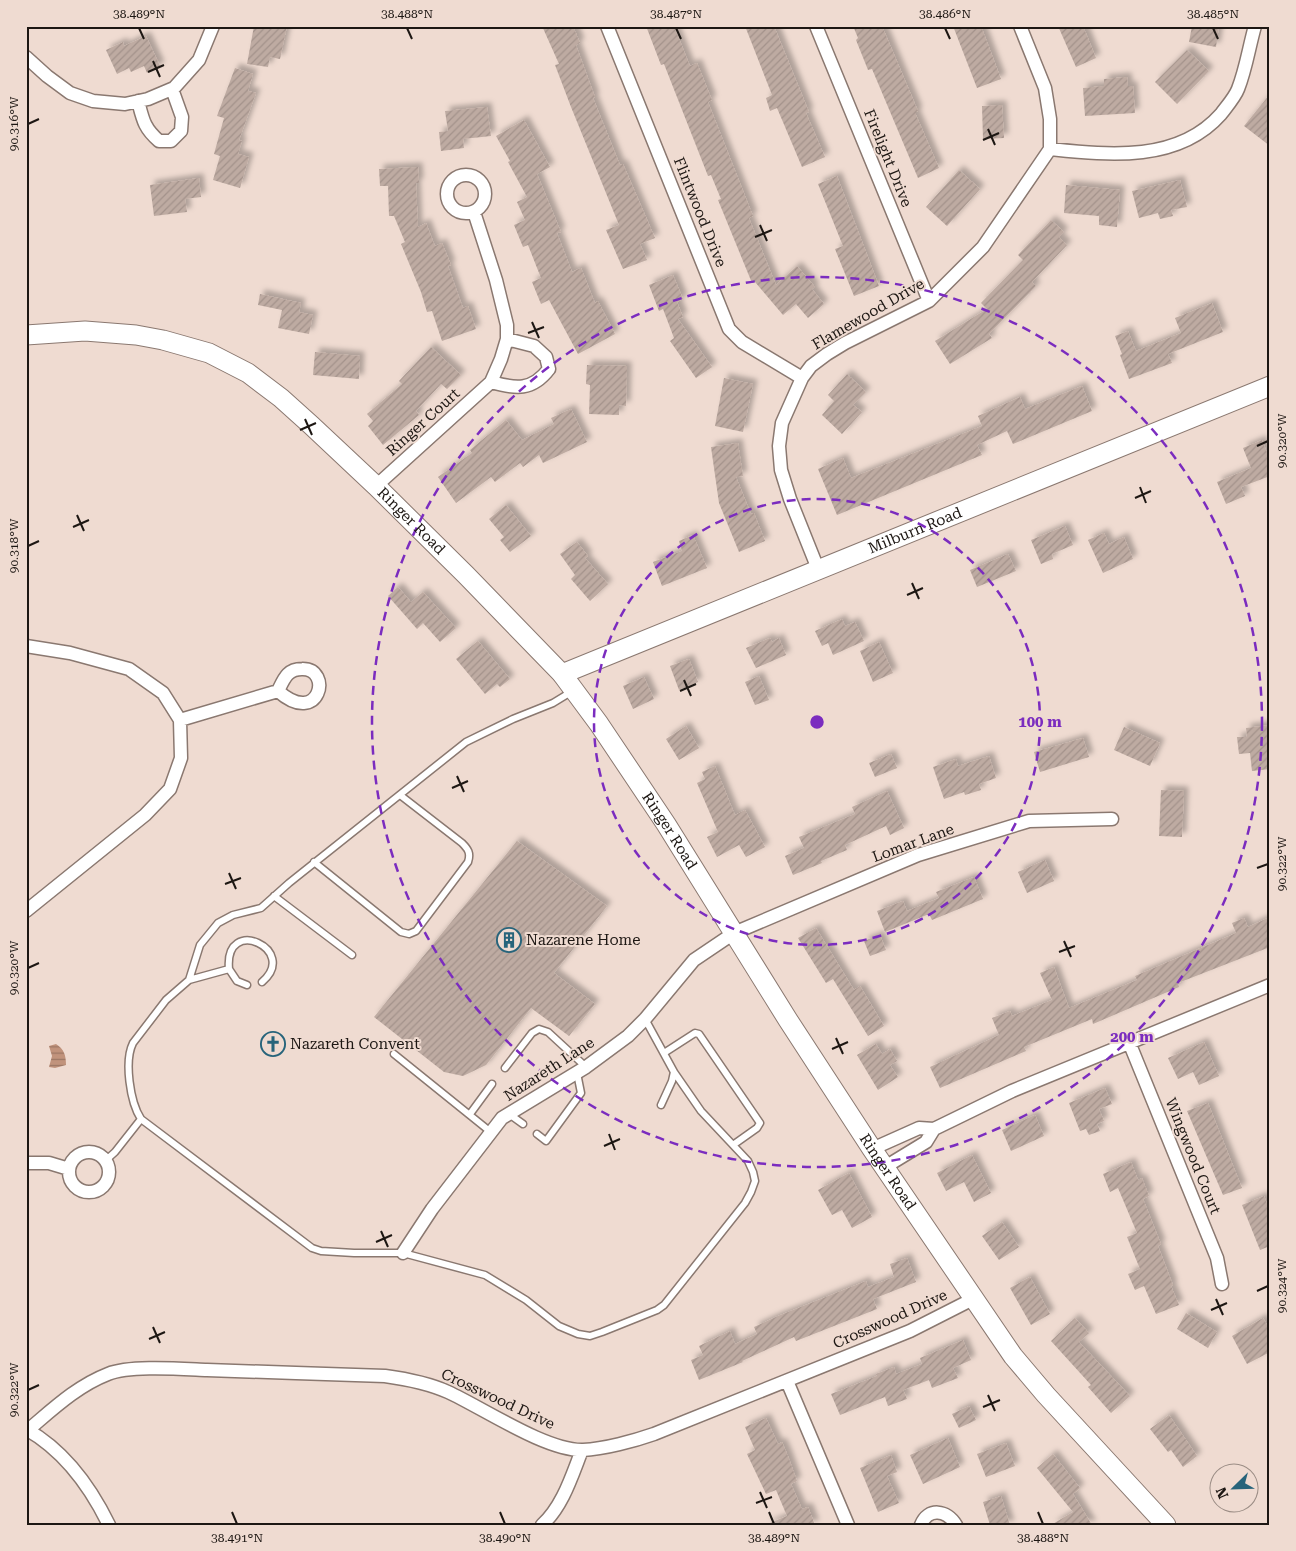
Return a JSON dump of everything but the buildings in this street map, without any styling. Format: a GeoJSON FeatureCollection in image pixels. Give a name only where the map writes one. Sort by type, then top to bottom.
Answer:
{"type":"FeatureCollection","features":[{"type":"Feature","properties":{"kind":"street"},"geometry":{"type":"LineString","coordinates":[[26,57],[46,76],[70,93],[93,101],[126,104],[159,95],[172,89],[200,60],[213,26]]}},
{"type":"Feature","properties":{"kind":"street","name":"Flintwood Drive"},"geometry":{"type":"LineString","coordinates":[[608,26],[730,328],[742,342],[802,378]]}},
{"type":"Feature","properties":{"kind":"street","name":"Firelight Drive"},"geometry":{"type":"LineString","coordinates":[[816,26],[929,301]]}},
{"type":"Feature","properties":{"kind":"street"},"geometry":{"type":"LineString","coordinates":[[1020,26],[1045,88],[1050,119],[1050,149],[1108,155],[1163,149],[1198,134],[1212,123],[1238,90],[1255,26]]}},
{"type":"Feature","properties":{"kind":"street"},"geometry":{"type":"LineString","coordinates":[[138,101],[149,133],[159,141],[171,141],[181,131],[182,117],[172,89]]}},
{"type":"Feature","properties":{"kind":"street","name":"Flamewood Drive"},"geometry":{"type":"LineString","coordinates":[[818,569],[790,500],[781,470],[779,446],[782,423],[802,378],[811,366],[833,350],[929,301],[983,247],[1050,149]]}},
{"type":"Feature","properties":{"kind":"street","name":"Ringer Court"},"geometry":{"type":"LineString","coordinates":[[376,486],[491,382],[501,359],[507,339],[507,326],[496,280],[474,212]]}},
{"type":"Feature","properties":{"kind":"street","name":"Ringer Road"},"geometry":{"type":"LineString","coordinates":[[26,335],[85,331],[136,335],[163,340],[209,353],[234,366],[269,389],[311,425],[376,486],[466,574],[562,674],[621,755],[788,1020],[872,1149],[1013,1356],[1026,1373],[1166,1525]]}},
{"type":"Feature","properties":{"kind":"street"},"geometry":{"type":"LineString","coordinates":[[491,382],[508,387],[530,385],[541,380],[549,369],[546,357],[534,346],[507,339]]}},
{"type":"Feature","properties":{"kind":"street","name":"Milburn Road"},"geometry":{"type":"LineString","coordinates":[[562,674],[1270,386]]}},
{"type":"Feature","properties":{"kind":"street"},"geometry":{"type":"LineString","coordinates":[[26,646],[70,652],[129,669],[162,693],[180,720],[180,758],[170,789],[145,815],[26,911]]}},
{"type":"Feature","properties":{"kind":"street"},"geometry":{"type":"LineString","coordinates":[[180,720],[278,691]]}},
{"type":"Feature","properties":{"kind":"street","name":"Lomar Lane"},"geometry":{"type":"LineString","coordinates":[[734,933],[918,856],[1029,821],[1112,819]]}},
{"type":"Feature","properties":{"kind":"street","name":"Nazareth Lane"},"geometry":{"type":"LineString","coordinates":[[403,1253],[432,1209],[502,1118],[581,1070],[628,1036],[645,1019],[694,960],[734,933]]}},
{"type":"Feature","properties":{"kind":"street"},"geometry":{"type":"LineString","coordinates":[[872,1149],[919,1128],[934,1129],[1012,1091],[1270,985]]}},
{"type":"Feature","properties":{"kind":"street","name":"Wingwood Court"},"geometry":{"type":"LineString","coordinates":[[1129,1042],[1217,1258],[1222,1284]]}},
{"type":"Feature","properties":{"kind":"street"},"geometry":{"type":"LineString","coordinates":[[885,1167],[926,1142],[934,1129]]}},
{"type":"Feature","properties":{"kind":"street"},"geometry":{"type":"LineString","coordinates":[[86,1152],[98,1154],[105,1161],[108,1176],[101,1188],[95,1191],[82,1191],[76,1187],[69,1176],[69,1169],[74,1158],[86,1152]]}},
{"type":"Feature","properties":{"kind":"street"},"geometry":{"type":"LineString","coordinates":[[26,1163],[49,1162],[69,1169]]}},
{"type":"Feature","properties":{"kind":"street","name":"Crosswood Drive"},"geometry":{"type":"LineString","coordinates":[[27,1430],[74,1392],[89,1382],[110,1373],[173,1368],[385,1376],[407,1379],[447,1392],[537,1438],[582,1450],[637,1440],[910,1331],[973,1299]]}},
{"type":"Feature","properties":{"kind":"street"},"geometry":{"type":"LineString","coordinates":[[787,1381],[848,1525]]}},
{"type":"Feature","properties":{"kind":"street"},"geometry":{"type":"LineString","coordinates":[[27,1430],[53,1447],[74,1467],[109,1525]]}},
{"type":"Feature","properties":{"kind":"street"},"geometry":{"type":"LineString","coordinates":[[542,1525],[550,1517],[567,1488],[582,1450]]}},
{"type":"Feature","properties":{"kind":"street"},"geometry":{"type":"LineString","coordinates":[[921,1525],[923,1520],[930,1514],[939,1512],[950,1516],[956,1525]]}},
{"type":"Feature","properties":{"kind":"lane"},"geometry":{"type":"LineString","coordinates":[[189,980],[200,945],[218,923],[233,915],[261,908],[314,862],[466,742],[513,719],[553,703],[574,690]]}},
{"type":"Feature","properties":{"kind":"lane"},"geometry":{"type":"LineString","coordinates":[[314,862],[402,932],[409,934],[416,930],[468,862],[470,855],[468,849],[462,843],[400,795]]}},
{"type":"Feature","properties":{"kind":"lane"},"geometry":{"type":"LineString","coordinates":[[274,896],[352,955]]}},
{"type":"Feature","properties":{"kind":"lane"},"geometry":{"type":"LineString","coordinates":[[247,985],[238,981],[229,970],[228,960],[234,946],[248,940],[256,941],[268,949],[271,957],[270,971],[262,982]]}},
{"type":"Feature","properties":{"kind":"lane"},"geometry":{"type":"LineString","coordinates":[[229,970],[189,980],[166,1000],[133,1043],[129,1050],[129,1076],[134,1105],[141,1119],[312,1248],[321,1251],[354,1253],[403,1253],[485,1275],[512,1290],[568,1331],[590,1336],[657,1310],[664,1305],[745,1203],[755,1181],[748,1161],[701,1111],[674,1072],[645,1019]]}},
{"type":"Feature","properties":{"kind":"lane"},"geometry":{"type":"LineString","coordinates":[[505,1068],[532,1033],[539,1029],[548,1032],[581,1070],[581,1092],[546,1140],[537,1134]]}},
{"type":"Feature","properties":{"kind":"lane"},"geometry":{"type":"LineString","coordinates":[[664,1053],[695,1033],[699,1034],[760,1123],[757,1128],[733,1144]]}},
{"type":"Feature","properties":{"kind":"lane"},"geometry":{"type":"LineString","coordinates":[[394,1054],[492,1133]]}},
{"type":"Feature","properties":{"kind":"lane"},"geometry":{"type":"LineString","coordinates":[[661,1105],[674,1072]]}},
{"type":"Feature","properties":{"kind":"lane"},"geometry":{"type":"LineString","coordinates":[[470,1114],[492,1084]]}},
{"type":"Feature","properties":{"kind":"lane"},"geometry":{"type":"LineString","coordinates":[[509,1114],[523,1124]]}},
{"type":"Feature","properties":{"kind":"lane"},"geometry":{"type":"LineString","coordinates":[[105,1161],[115,1152],[141,1119]]}},
{"type":"Feature","properties":{"kind":"shaded area"},"geometry":{"type":"Polygon","coordinates":[[[56,1044],[64,1053],[66,1065],[55,1068],[49,1067],[52,1056],[49,1046],[56,1044]]]}},
{"type":"Feature","properties":{"kind":"place","name":"Nazarene Home"},"geometry":{"type":"Point","coordinates":[509,940]}},
{"type":"Feature","properties":{"kind":"place","name":"Nazareth Convent"},"geometry":{"type":"Point","coordinates":[273,1044]}}]}
